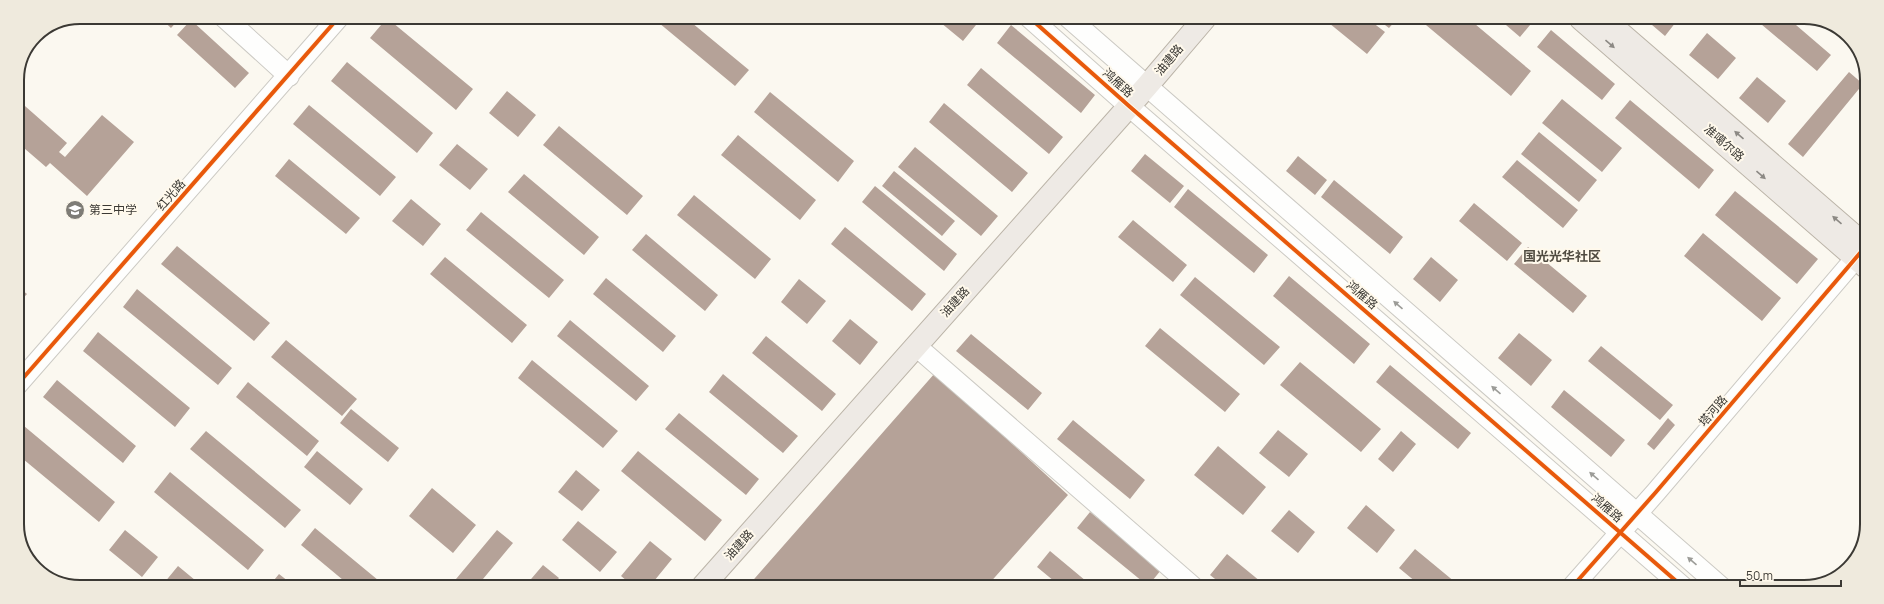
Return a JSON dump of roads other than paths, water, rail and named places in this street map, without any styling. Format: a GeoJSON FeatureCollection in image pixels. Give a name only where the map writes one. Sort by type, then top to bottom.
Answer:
{"type":"FeatureCollection","features":[{"type":"Feature","properties":{"kind":"main road","name":"油建路"},"geometry":{"type":"LineString","coordinates":[[709,580],[1147,86],[1200,24]]}},
{"type":"Feature","properties":{"kind":"main road","name":"准噶尔路"},"geometry":{"type":"LineString","coordinates":[[1587,24],[1860,251]]}},
{"type":"Feature","properties":{"kind":"main road","name":"准噶尔路"},"geometry":{"type":"LineString","coordinates":[[1610,24],[1860,250]]}},
{"type":"Feature","properties":{"kind":"street"},"geometry":{"type":"LineString","coordinates":[[232,24],[289,76]]}},
{"type":"Feature","properties":{"kind":"street","name":"红光路"},"geometry":{"type":"LineString","coordinates":[[24,377],[333,24]]}},
{"type":"Feature","properties":{"kind":"street","name":"鸿雁路"},"geometry":{"type":"LineString","coordinates":[[1037,24],[1129,106],[1675,580]]}},
{"type":"Feature","properties":{"kind":"street","name":"鸿雁路"},"geometry":{"type":"LineString","coordinates":[[1076,24],[1713,580]]}},
{"type":"Feature","properties":{"kind":"street","name":"塔河路"},"geometry":{"type":"LineString","coordinates":[[1578,580],[1860,259]]}},
{"type":"Feature","properties":{"kind":"street"},"geometry":{"type":"LineString","coordinates":[[916,346],[1185,580]]}},
{"type":"Feature","properties":{"kind":"place","name":"第三中学"},"geometry":{"type":"Point","coordinates":[75,210]}},
{"type":"Feature","properties":{"kind":"district","name":"国光光华社区"},"geometry":{"type":"Point","coordinates":[1562,256]}}]}
